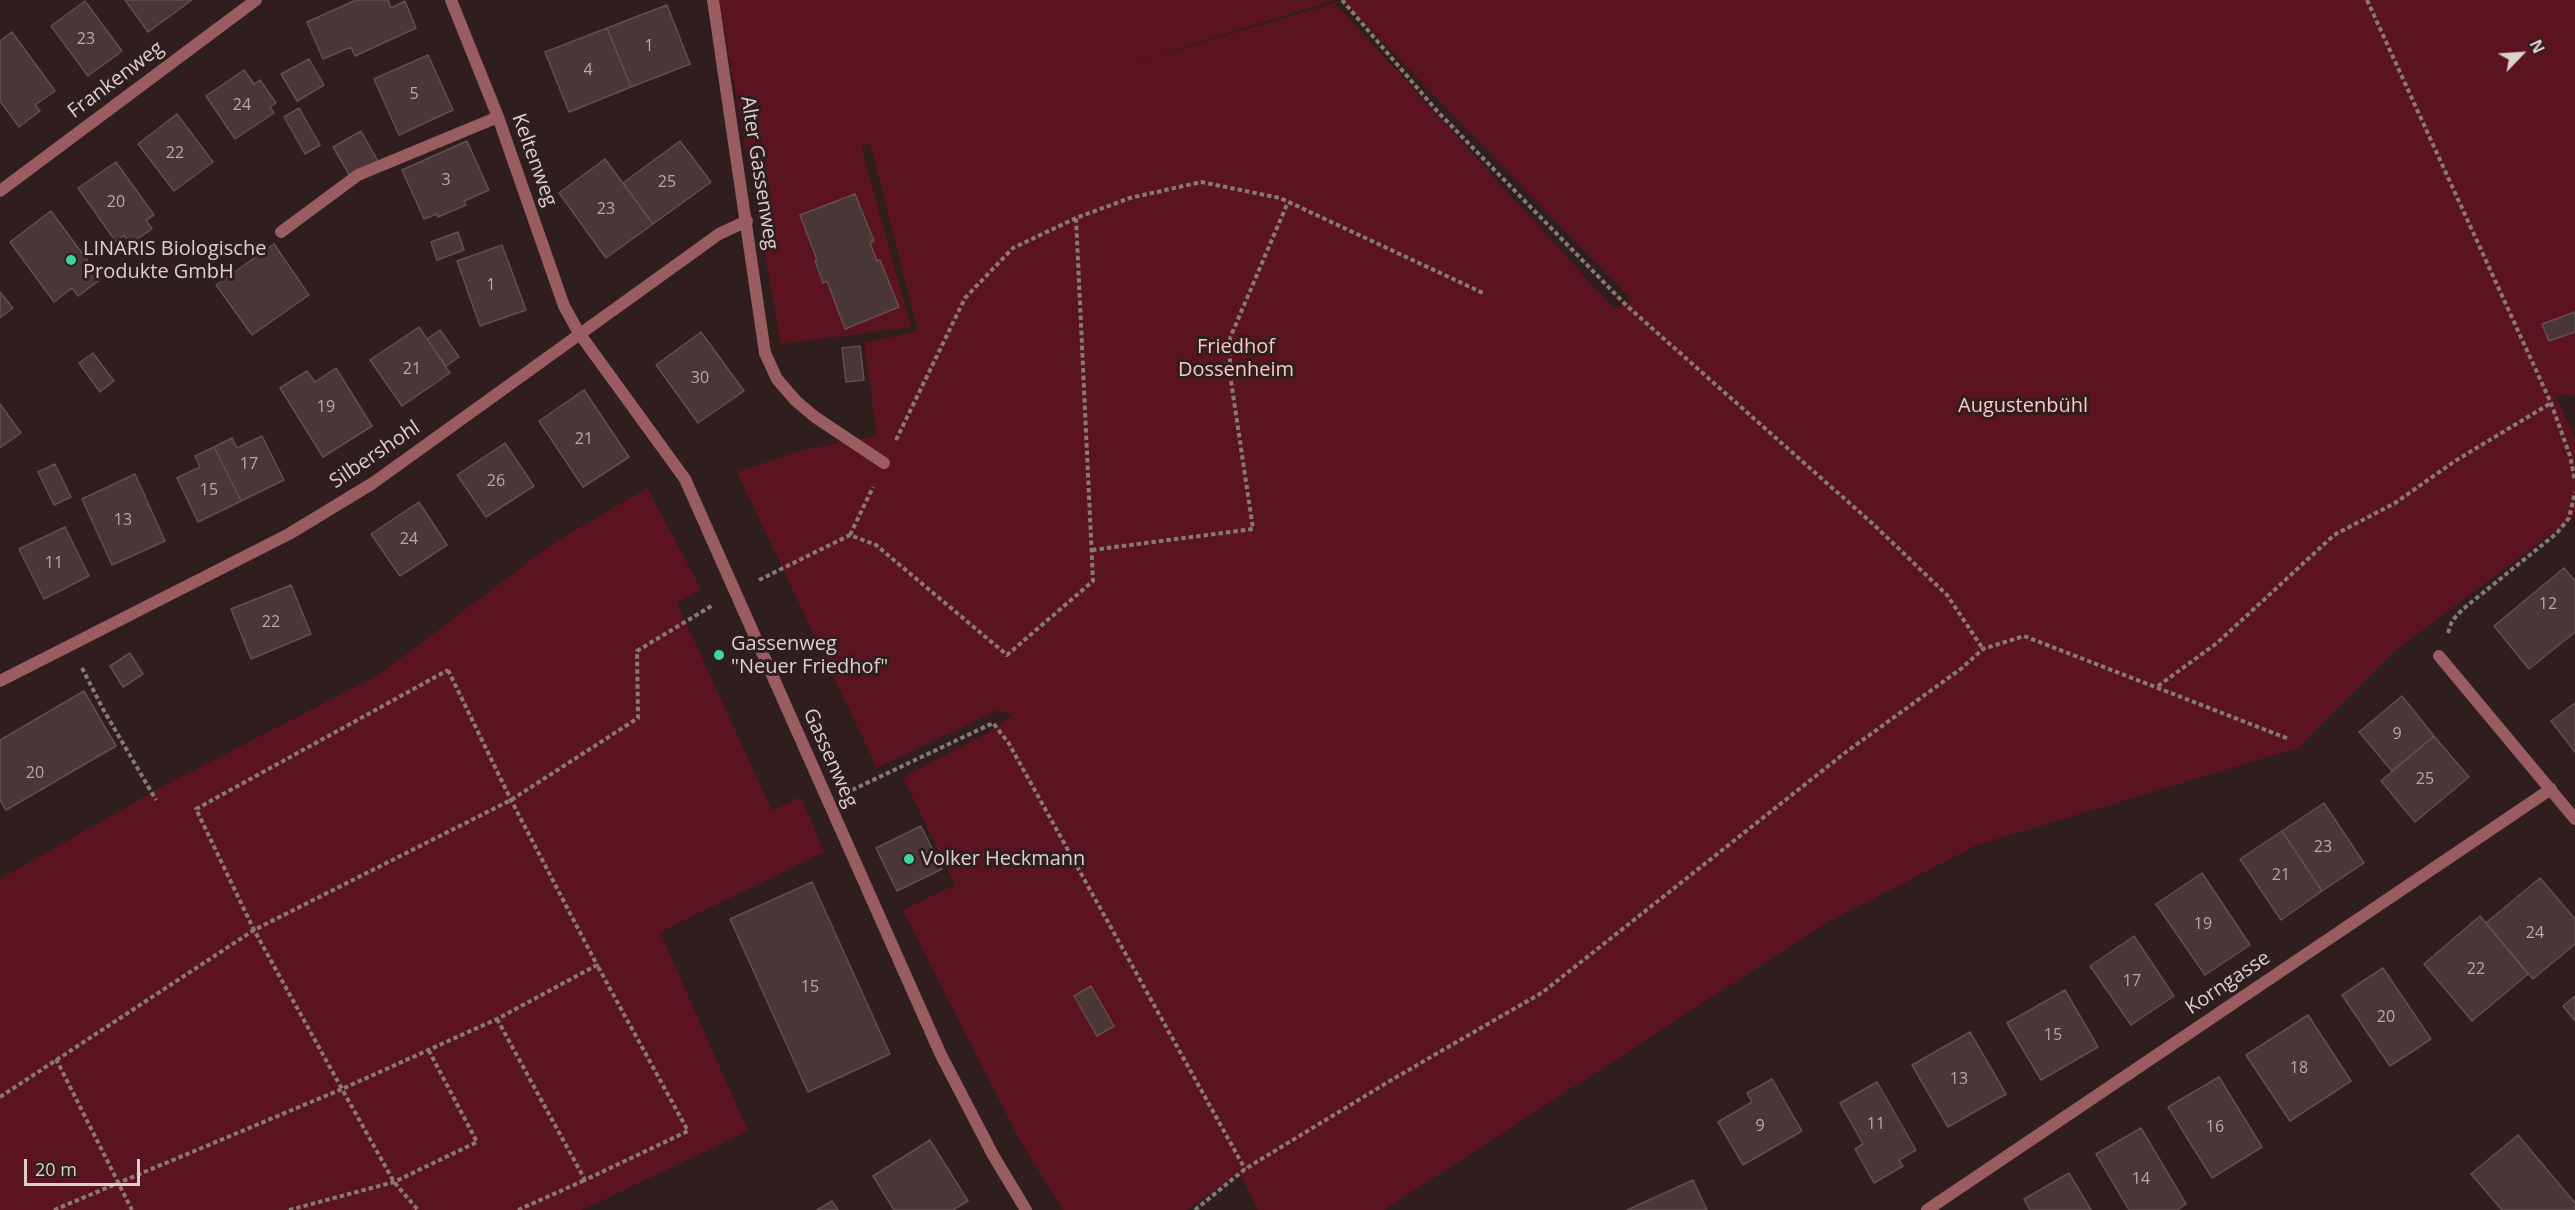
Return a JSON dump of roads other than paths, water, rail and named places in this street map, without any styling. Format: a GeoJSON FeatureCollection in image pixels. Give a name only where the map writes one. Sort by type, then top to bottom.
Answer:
{"type":"FeatureCollection","features":[{"type":"Feature","properties":{"kind":"street","name":"Frankenweg"},"geometry":{"type":"LineString","coordinates":[[0,191],[256,0]]}},
{"type":"Feature","properties":{"kind":"street","name":"Keltenweg"},"geometry":{"type":"LineString","coordinates":[[451,0],[498,117],[564,306],[579,333]]}},
{"type":"Feature","properties":{"kind":"street","name":"Alter Gassenweg"},"geometry":{"type":"LineString","coordinates":[[713,0],[765,353],[777,379],[796,401],[815,417],[884,463]]}},
{"type":"Feature","properties":{"kind":"street"},"geometry":{"type":"LineString","coordinates":[[281,232],[358,175],[498,117]]}},
{"type":"Feature","properties":{"kind":"street","name":"Silbershohl"},"geometry":{"type":"LineString","coordinates":[[0,681],[70,643],[289,534],[373,483],[719,234],[747,221]]}},
{"type":"Feature","properties":{"kind":"street","name":"Gassenweg"},"geometry":{"type":"LineString","coordinates":[[579,333],[677,465],[941,1055],[993,1155],[1026,1210]]}},
{"type":"Feature","properties":{"kind":"street"},"geometry":{"type":"LineString","coordinates":[[2439,656],[2575,819]]}},
{"type":"Feature","properties":{"kind":"street","name":"Korngasse"},"geometry":{"type":"LineString","coordinates":[[1927,1210],[2551,789]]}},
{"type":"Feature","properties":{"kind":"place","name":"LINARIS Biologische Produkte GmbH"},"geometry":{"type":"Point","coordinates":[71,260]}},
{"type":"Feature","properties":{"kind":"place","name":"Gassenweg \"Neuer Friedhof\""},"geometry":{"type":"Point","coordinates":[719,655]}},
{"type":"Feature","properties":{"kind":"place","name":"Volker Heckmann"},"geometry":{"type":"Point","coordinates":[909,859]}},
{"type":"Feature","properties":{"kind":"park label","name":"Friedhof Dossenheim"},"geometry":{"type":"Point","coordinates":[1236,358]}},
{"type":"Feature","properties":{"kind":"park label","name":"Augustenbühl"},"geometry":{"type":"Point","coordinates":[2023,406]}}]}
